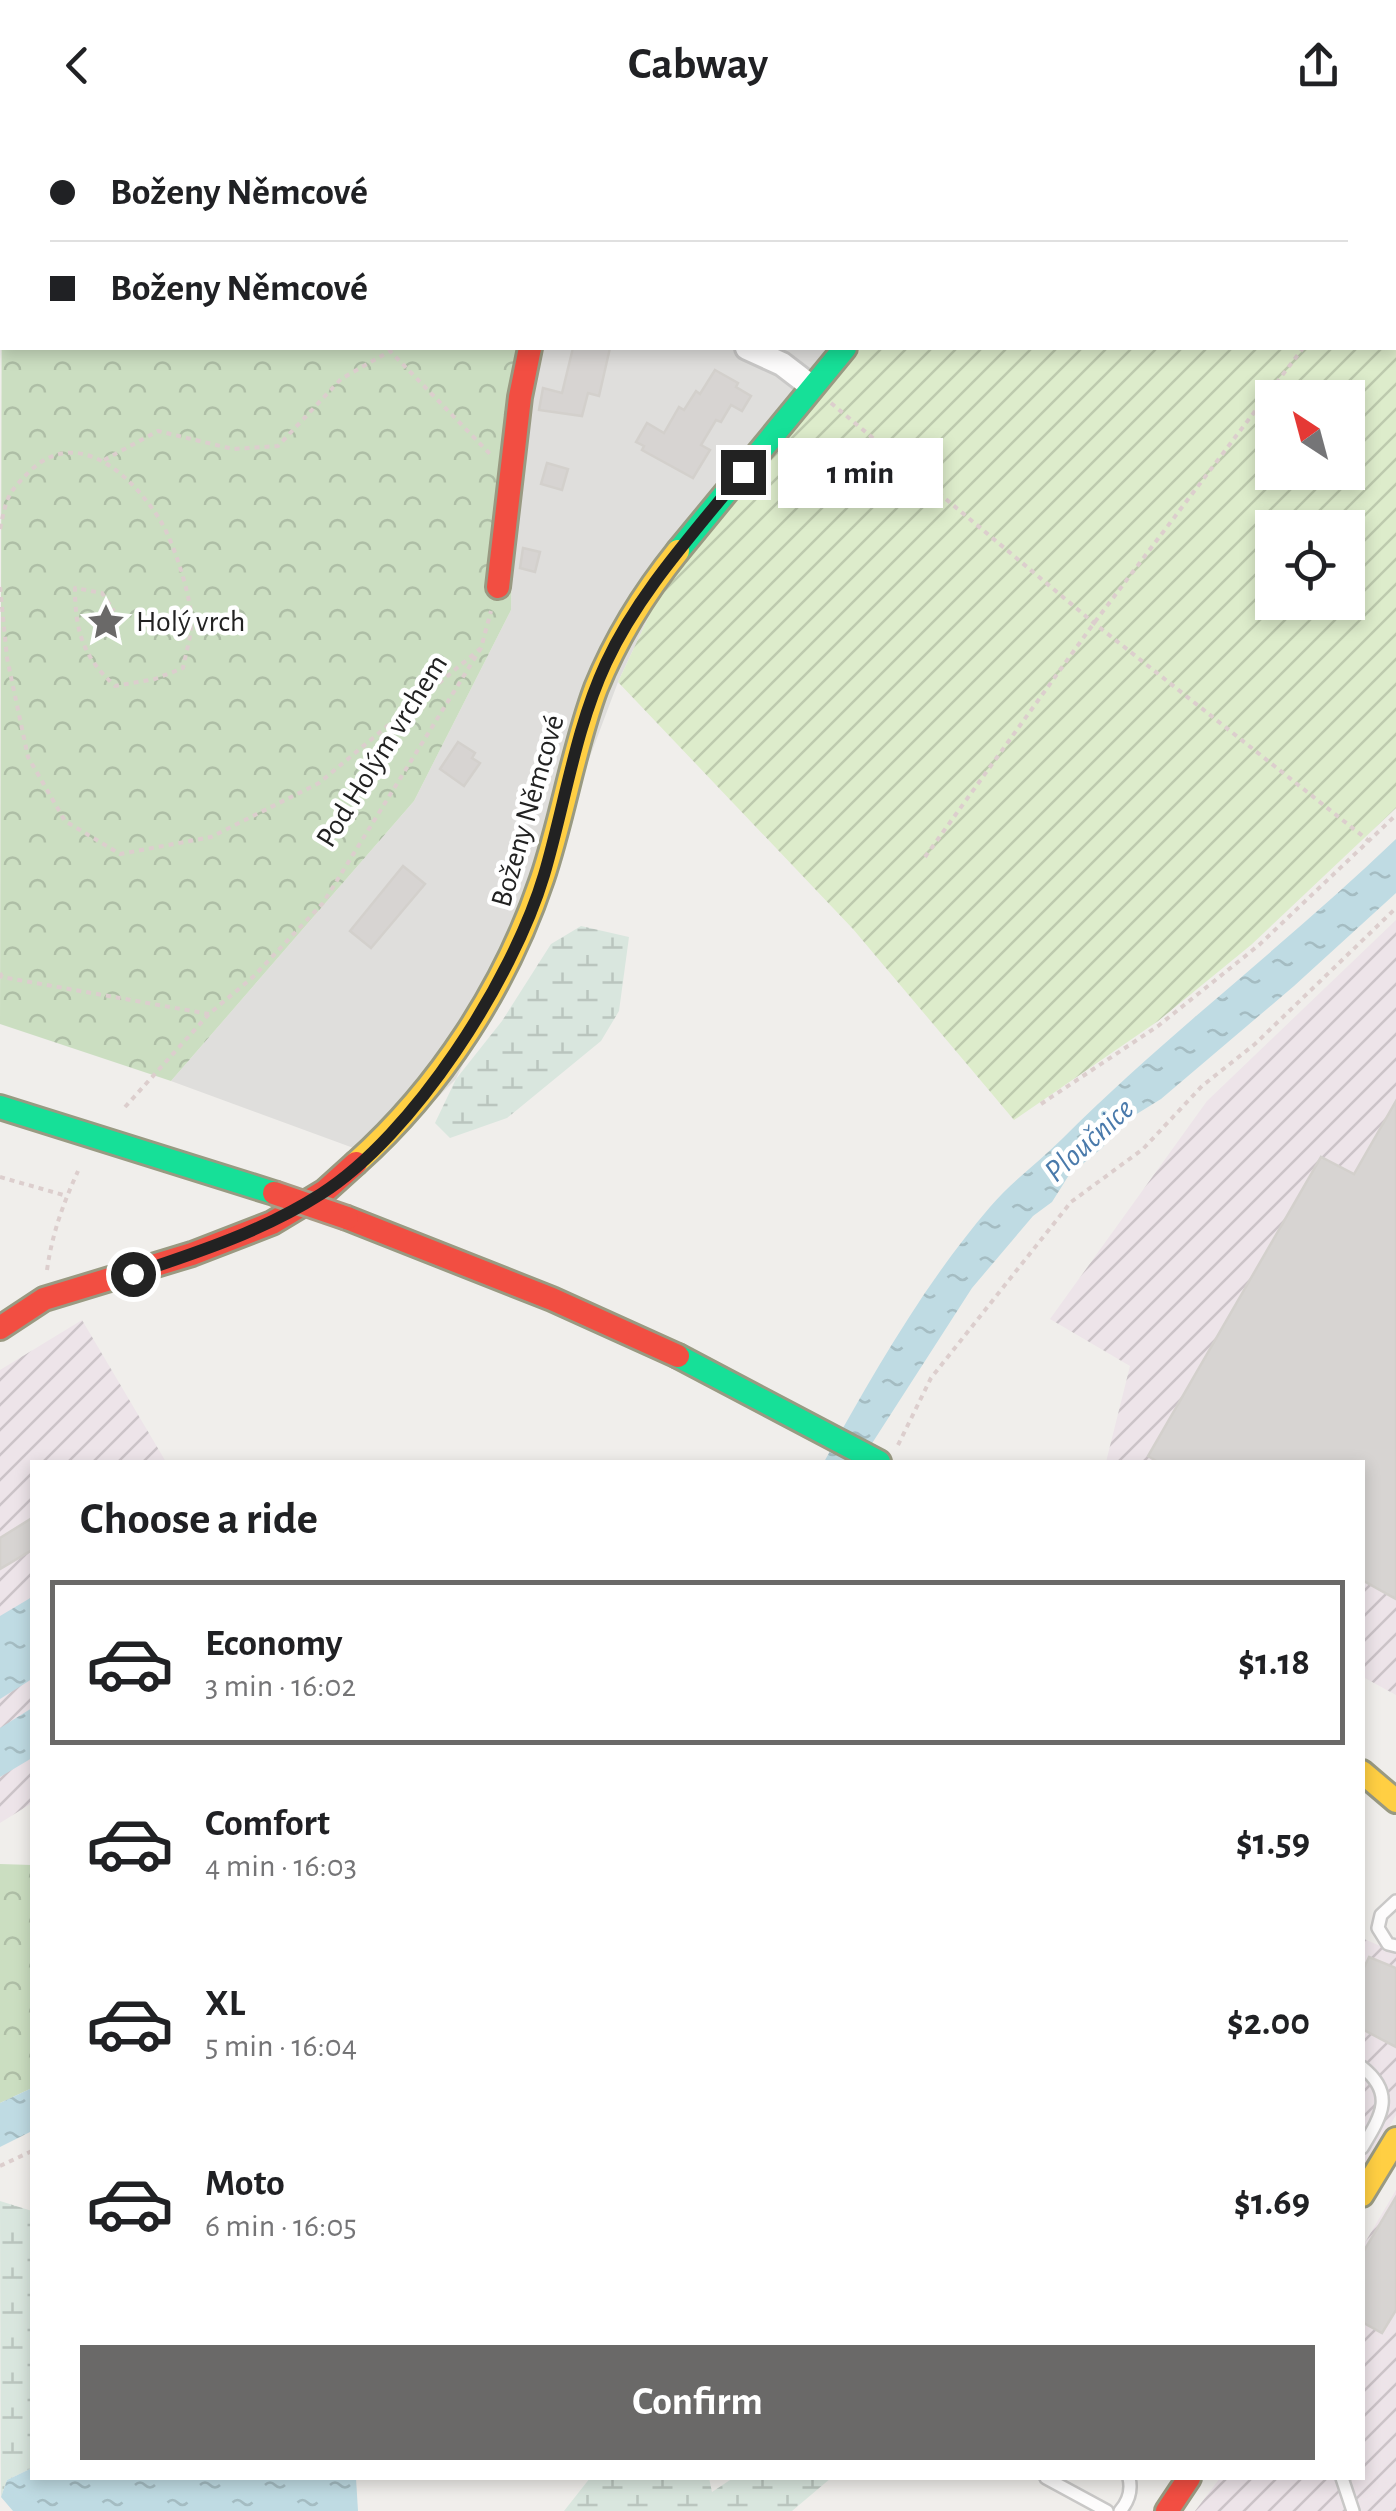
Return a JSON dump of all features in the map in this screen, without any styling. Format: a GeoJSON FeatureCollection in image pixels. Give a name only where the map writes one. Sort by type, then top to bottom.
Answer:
{"type":"FeatureCollection","features":[{"type":"Feature","properties":{"kind":"street"},"geometry":{"type":"LineString","coordinates":[[498,587],[520,397],[530,350]]}},
{"type":"Feature","properties":{"kind":"street"},"geometry":{"type":"LineString","coordinates":[[751,350],[782,364],[812,387]]}},
{"type":"Feature","properties":{"kind":"street","name":"Boženy Němcové"},"geometry":{"type":"LineString","coordinates":[[44,1299],[192,1254],[272,1222],[326,1192],[392,1131],[449,1059],[495,986],[524,929],[543,877],[596,688],[630,618],[653,584],[843,350]]}},
{"type":"Feature","properties":{"kind":"street"},"geometry":{"type":"LineString","coordinates":[[0,1107],[274,1193],[462,1260],[676,1352],[887,1457]]}},
{"type":"Feature","properties":{"kind":"street"},"geometry":{"type":"LineString","coordinates":[[0,1328],[44,1299]]}},
{"type":"Feature","properties":{"kind":"street"},"geometry":{"type":"LineString","coordinates":[[1365,1774],[1396,1789]]}},
{"type":"Feature","properties":{"kind":"street"},"geometry":{"type":"LineString","coordinates":[[1365,1775],[1396,1801]]}},
{"type":"Feature","properties":{"kind":"street"},"geometry":{"type":"LineString","coordinates":[[1365,2191],[1396,2139]]}},
{"type":"Feature","properties":{"kind":"street"},"geometry":{"type":"LineString","coordinates":[[1166,2511],[1189,2480]]}},
{"type":"Feature","properties":{"kind":"lane"},"geometry":{"type":"LineString","coordinates":[[1396,1900],[1381,1916],[1378,1928],[1388,1944],[1396,1946]]}},
{"type":"Feature","properties":{"kind":"lane"},"geometry":{"type":"LineString","coordinates":[[1365,2069],[1379,2080],[1384,2097],[1380,2119],[1365,2143]]}},
{"type":"Feature","properties":{"kind":"lane"},"geometry":{"type":"LineString","coordinates":[[1050,2480],[1108,2511]]}},
{"type":"Feature","properties":{"kind":"lane"},"geometry":{"type":"LineString","coordinates":[[1120,2511],[1128,2502],[1129,2480]]}},
{"type":"Feature","properties":{"kind":"lane"},"geometry":{"type":"LineString","coordinates":[[1343,2480],[1352,2511]]}},
{"type":"Feature","properties":{"kind":"path"},"geometry":{"type":"LineString","coordinates":[[104,460],[158,430],[234,448],[278,446],[341,378],[386,350]]}},
{"type":"Feature","properties":{"kind":"path"},"geometry":{"type":"LineString","coordinates":[[389,350],[510,476]]}},
{"type":"Feature","properties":{"kind":"path"},"geometry":{"type":"LineString","coordinates":[[925,857],[1094,622],[1301,350]]}},
{"type":"Feature","properties":{"kind":"path"},"geometry":{"type":"LineString","coordinates":[[812,387],[1094,622],[1369,842]]}},
{"type":"Feature","properties":{"kind":"path"},"geometry":{"type":"LineString","coordinates":[[0,529],[7,493],[43,459],[70,452],[104,460],[162,522],[192,616],[183,668],[156,679],[115,686],[93,666],[86,650],[74,620],[74,588],[102,593],[114,612]]}},
{"type":"Feature","properties":{"kind":"path"},"geometry":{"type":"LineString","coordinates":[[0,587],[7,658],[28,757],[65,821],[120,854],[211,838],[319,782],[481,648]]}},
{"type":"Feature","properties":{"kind":"path","name":"Pod Holým vrchem"},"geometry":{"type":"LineString","coordinates":[[124,1107],[210,1014],[253,977],[323,904],[481,648],[498,587]]}},
{"type":"Feature","properties":{"kind":"path"},"geometry":{"type":"LineString","coordinates":[[1041,1104],[1158,1026],[1258,944],[1396,816]]}},
{"type":"Feature","properties":{"kind":"path"},"geometry":{"type":"LineString","coordinates":[[887,1457],[931,1378],[1071,1202],[1144,1149],[1202,1086],[1256,1044],[1396,908]]}},
{"type":"Feature","properties":{"kind":"path"},"geometry":{"type":"LineString","coordinates":[[0,973],[210,1014]]}},
{"type":"Feature","properties":{"kind":"path"},"geometry":{"type":"LineString","coordinates":[[44,1299],[51,1241],[78,1171]]}},
{"type":"Feature","properties":{"kind":"path"},"geometry":{"type":"LineString","coordinates":[[0,1177],[66,1196]]}},
{"type":"Feature","properties":{"kind":"path"},"geometry":{"type":"LineString","coordinates":[[0,2166],[30,2151]]}},
{"type":"Feature","properties":{"kind":"shaded area"},"geometry":{"type":"Polygon","coordinates":[[[529,350],[858,350],[664,584],[618,682],[520,943],[456,1079],[378,1157],[171,1081],[414,801],[511,610],[515,386],[529,350]]]}},
{"type":"Feature","properties":{"kind":"shaded area"},"geometry":{"type":"Polygon","coordinates":[[[1396,920],[1396,1695],[1365,1678],[1365,1460],[1106,1460],[1130,1366],[1050,1319],[1207,1101],[1396,920]]]}},
{"type":"Feature","properties":{"kind":"shaded area"},"geometry":{"type":"Polygon","coordinates":[[[82,1320],[165,1460],[30,1460],[30,1804],[0,1823],[0,1370],[82,1320]]]}},
{"type":"Feature","properties":{"kind":"shaded area"},"geometry":{"type":"Polygon","coordinates":[[[1365,1939],[1396,1953],[1396,2115],[1365,2168],[1365,1939]]]}},
{"type":"Feature","properties":{"kind":"shaded area"},"geometry":{"type":"Polygon","coordinates":[[[1396,2190],[1396,2511],[1195,2511],[1218,2480],[1365,2480],[1365,2243],[1396,2190]]]}},
{"type":"Feature","properties":{"kind":"green space"},"geometry":{"type":"Polygon","coordinates":[[[2,350],[529,350],[515,386],[511,610],[414,801],[171,1081],[0,1024],[2,350]]]}},
{"type":"Feature","properties":{"kind":"green space"},"geometry":{"type":"Polygon","coordinates":[[[858,350],[1396,350],[1396,808],[1251,945],[1158,1021],[1014,1120],[853,929],[618,682],[664,584],[858,350]]]}},
{"type":"Feature","properties":{"kind":"green space"},"geometry":{"type":"Polygon","coordinates":[[[581,926],[629,937],[619,1011],[601,1041],[507,1118],[450,1138],[435,1123],[456,1079],[502,1021],[551,944],[581,926]]]}},
{"type":"Feature","properties":{"kind":"green space"},"geometry":{"type":"Polygon","coordinates":[[[0,1864],[30,1865],[30,2089],[0,2103],[0,1864]]]}},
{"type":"Feature","properties":{"kind":"green space"},"geometry":{"type":"Polygon","coordinates":[[[0,2201],[30,2210],[30,2469],[7,2480],[1,2497],[0,2201]]]}},
{"type":"Feature","properties":{"kind":"green space"},"geometry":{"type":"Polygon","coordinates":[[[588,2480],[709,2480],[712,2492],[730,2480],[829,2480],[792,2511],[564,2511],[588,2480]]]}},
{"type":"Feature","properties":{"kind":"water","name":"Ploučnice"},"geometry":{"type":"Polygon","coordinates":[[[1396,839],[1396,893],[1161,1099],[1122,1123],[1102,1148],[1069,1175],[1052,1202],[1033,1216],[972,1288],[861,1460],[825,1460],[921,1298],[998,1198],[1144,1062],[1396,839]]]}},
{"type":"Feature","properties":{"kind":"water"},"geometry":{"type":"Polygon","coordinates":[[[30,1598],[30,1680],[0,1699],[0,1616],[30,1598]]]}},
{"type":"Feature","properties":{"kind":"water"},"geometry":{"type":"Polygon","coordinates":[[[30,1709],[30,1759],[0,1777],[0,1728],[30,1709]]]}},
{"type":"Feature","properties":{"kind":"water"},"geometry":{"type":"Polygon","coordinates":[[[30,2089],[30,2132],[0,2147],[0,2103],[30,2089]]]}},
{"type":"Feature","properties":{"kind":"water"},"geometry":{"type":"Polygon","coordinates":[[[30,2469],[30,2480],[356,2480],[358,2511],[13,2511],[1,2497],[7,2480],[30,2469]]]}},
{"type":"Feature","properties":{"kind":"building"},"geometry":{"type":"Polygon","coordinates":[[[573,350],[610,350],[599,396],[588,393],[582,416],[539,410],[543,388],[562,393],[573,350]]]}},
{"type":"Feature","properties":{"kind":"building"},"geometry":{"type":"Polygon","coordinates":[[[715,370],[751,396],[742,411],[731,405],[721,422],[716,420],[701,445],[710,450],[693,478],[642,450],[644,446],[636,442],[647,423],[664,433],[679,407],[684,410],[696,391],[700,394],[715,370]]]}},
{"type":"Feature","properties":{"kind":"building"},"geometry":{"type":"Polygon","coordinates":[[[547,463],[568,469],[562,490],[541,484],[547,463]]]}},
{"type":"Feature","properties":{"kind":"building"},"geometry":{"type":"Polygon","coordinates":[[[523,548],[540,552],[535,572],[520,568],[523,548]]]}},
{"type":"Feature","properties":{"kind":"building"},"geometry":{"type":"Polygon","coordinates":[[[458,742],[475,753],[472,758],[480,763],[464,786],[440,769],[458,742]]]}},
{"type":"Feature","properties":{"kind":"building"},"geometry":{"type":"Polygon","coordinates":[[[403,866],[425,884],[371,948],[350,931],[403,866]]]}},
{"type":"Feature","properties":{"kind":"building"},"geometry":{"type":"Polygon","coordinates":[[[1396,1101],[1396,1599],[1365,1582],[1365,1460],[1155,1460],[1148,1456],[1321,1157],[1354,1174],[1396,1101]]]}},
{"type":"Feature","properties":{"kind":"building"},"geometry":{"type":"Polygon","coordinates":[[[30,1519],[30,1551],[0,1569],[0,1538],[30,1519]]]}},
{"type":"Feature","properties":{"kind":"building"},"geometry":{"type":"Polygon","coordinates":[[[1369,1957],[1396,1968],[1396,2047],[1365,2031],[1365,1966],[1369,1957]]]}},
{"type":"Feature","properties":{"kind":"building"},"geometry":{"type":"Polygon","coordinates":[[[1396,2197],[1396,2310],[1382,2333],[1365,2324],[1365,2249],[1396,2197]]]}},
{"type":"Feature","properties":{"kind":"traffic: fast"},"geometry":{"type":"LineString","coordinates":[[678,551],[843,350]]}},
{"type":"Feature","properties":{"kind":"traffic: fast"},"geometry":{"type":"LineString","coordinates":[[0,1107],[274,1193]]}},
{"type":"Feature","properties":{"kind":"traffic: fast"},"geometry":{"type":"LineString","coordinates":[[678,1356],[875,1460]]}},
{"type":"Feature","properties":{"kind":"traffic: slow"},"geometry":{"type":"LineString","coordinates":[[356,1163],[387,1134],[442,1068],[510,958],[542,879],[596,688],[632,617],[678,551]]}},
{"type":"Feature","properties":{"kind":"traffic: slow"},"geometry":{"type":"LineString","coordinates":[[1365,1775],[1396,1801]]}},
{"type":"Feature","properties":{"kind":"traffic: slow"},"geometry":{"type":"LineString","coordinates":[[1365,2190],[1396,2139]]}},
{"type":"Feature","properties":{"kind":"traffic: jam"},"geometry":{"type":"LineString","coordinates":[[498,587],[520,397],[530,350]]}},
{"type":"Feature","properties":{"kind":"traffic: jam"},"geometry":{"type":"LineString","coordinates":[[0,1328],[44,1299],[192,1254],[272,1223],[325,1191],[356,1163]]}},
{"type":"Feature","properties":{"kind":"traffic: jam"},"geometry":{"type":"LineString","coordinates":[[274,1193],[347,1218]]}},
{"type":"Feature","properties":{"kind":"traffic: jam"},"geometry":{"type":"LineString","coordinates":[[347,1218],[552,1299],[678,1356]]}},
{"type":"Feature","properties":{"kind":"traffic: jam"},"geometry":{"type":"LineString","coordinates":[[1167,2511],[1188,2480]]}},
{"type":"Feature","properties":{"kind":"place","name":"Holý vrch"},"geometry":{"type":"Point","coordinates":[106,622]}},
{"type":"Feature","properties":{"kind":"route"},"geometry":{"type":"LineString","coordinates":[[133,1274],[248,1233],[326,1192],[355,1168],[418,1101],[495,986],[524,929],[607,661],[653,584],[743,472]]}}]}
